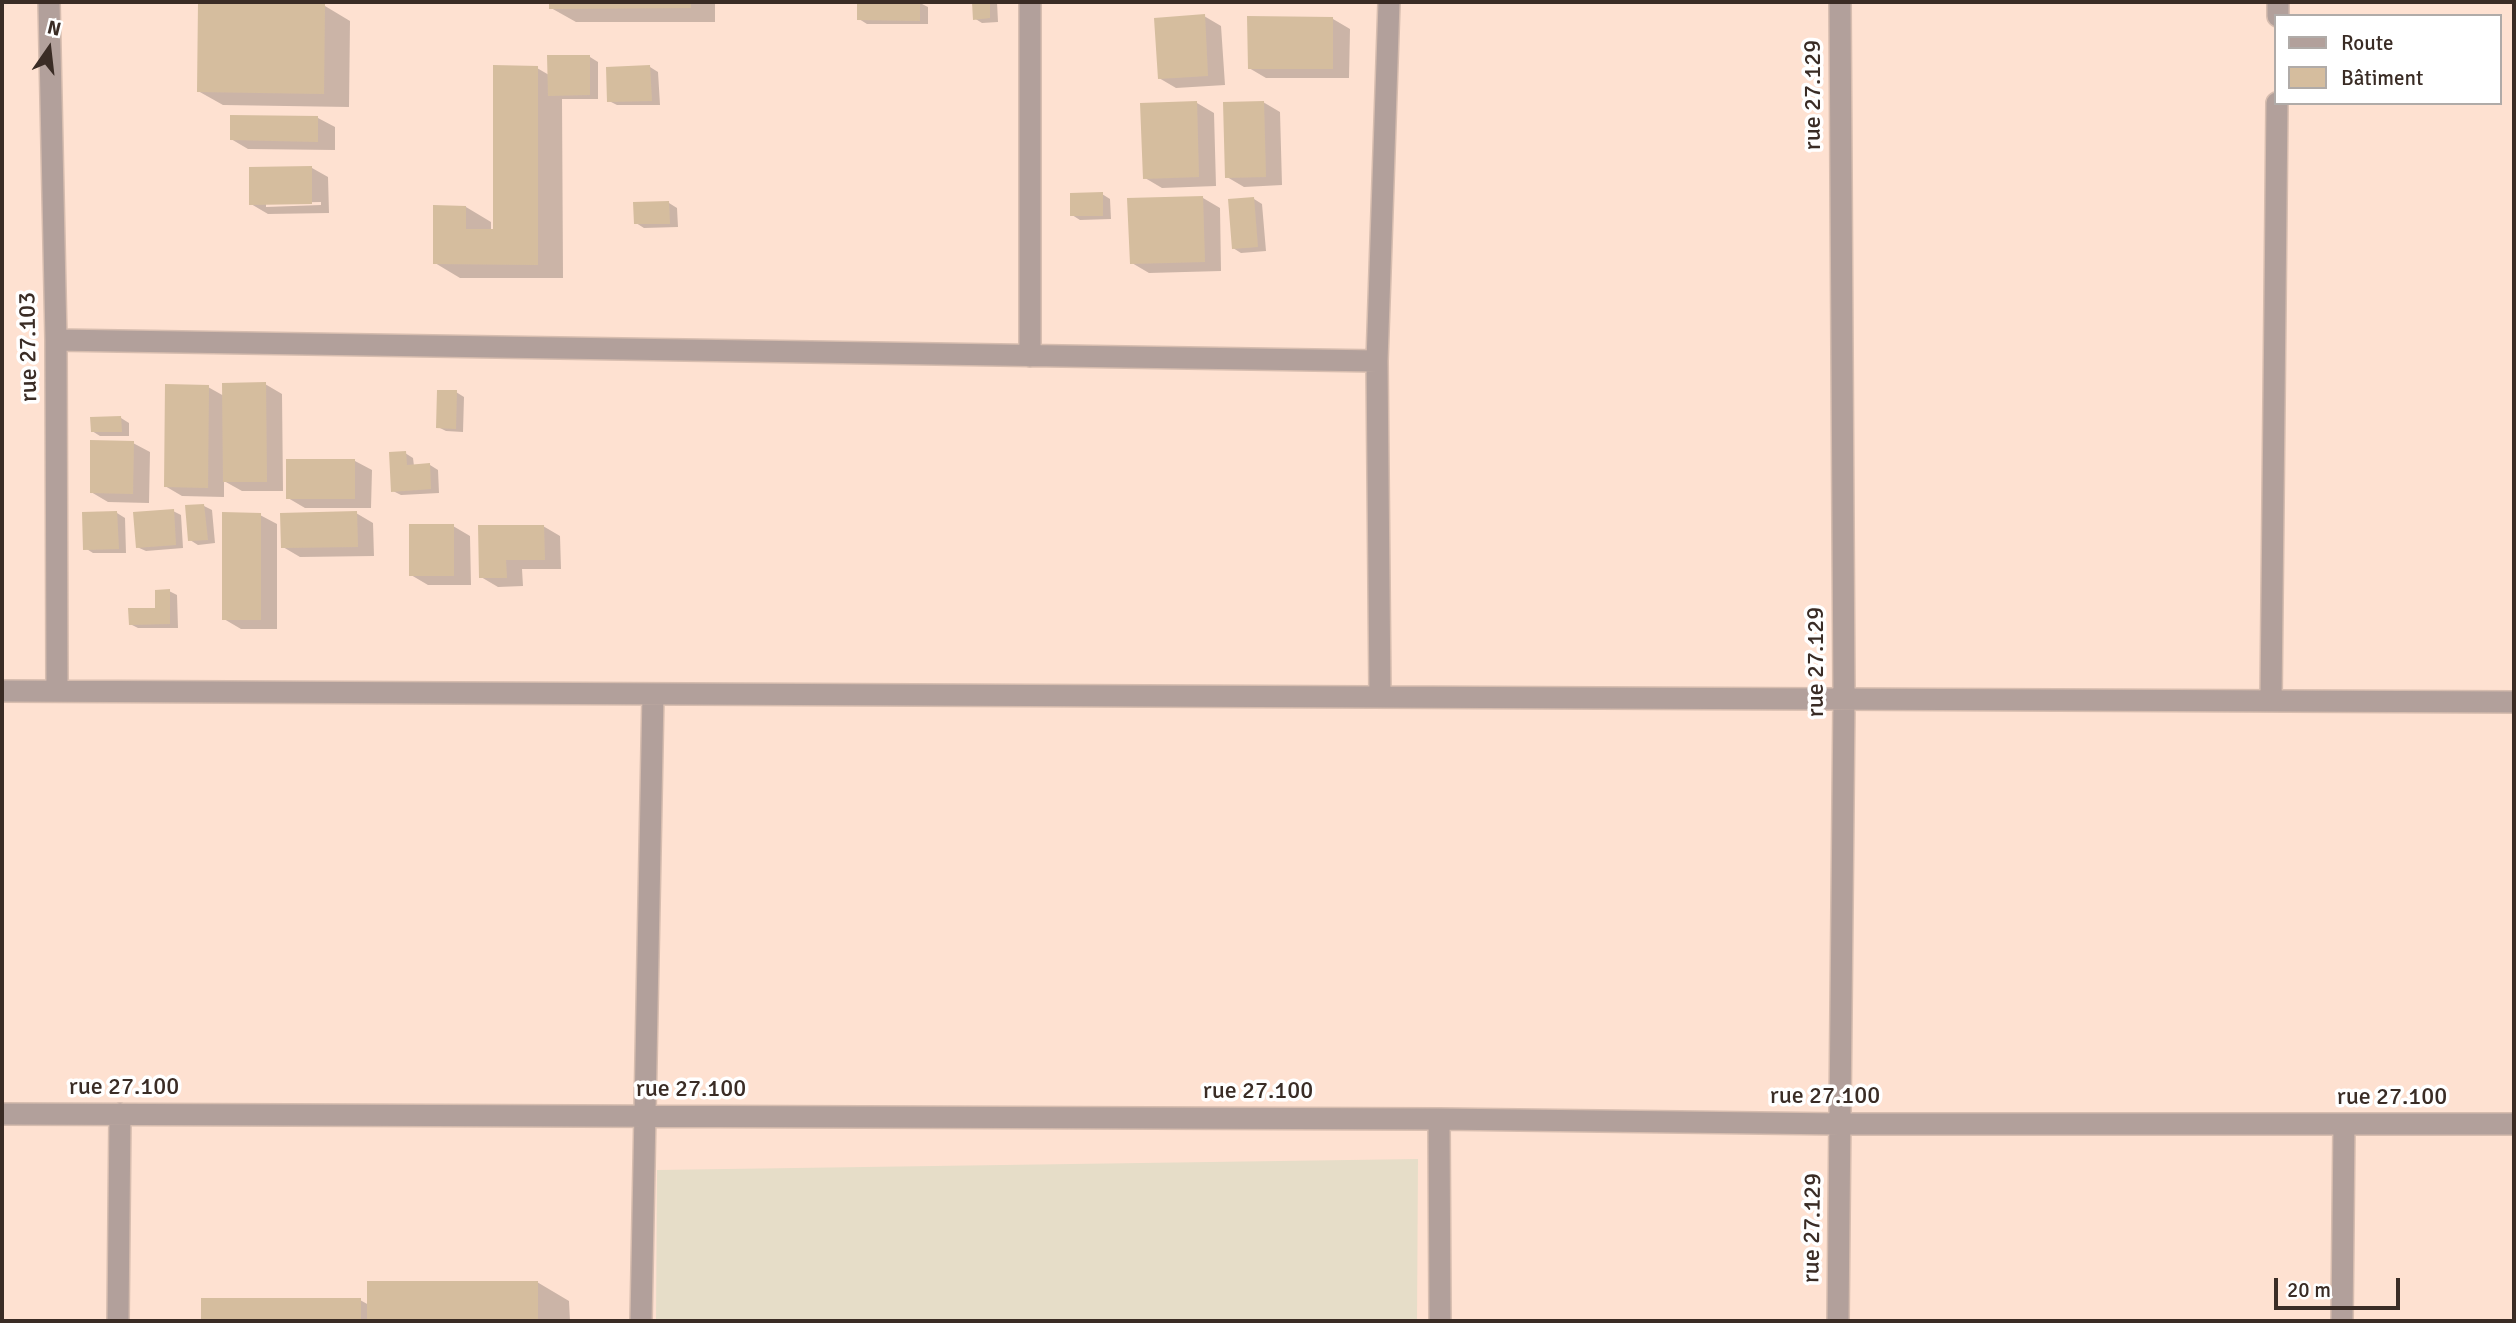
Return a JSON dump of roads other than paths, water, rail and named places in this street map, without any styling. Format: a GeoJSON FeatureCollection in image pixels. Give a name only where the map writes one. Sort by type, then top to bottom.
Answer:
{"type":"FeatureCollection","features":[{"type":"Feature","properties":{"kind":"street","name":"rue 27.103"},"geometry":{"type":"LineString","coordinates":[[49,2],[56,340],[57,691]]}},
{"type":"Feature","properties":{"kind":"street"},"geometry":{"type":"LineString","coordinates":[[1030,2],[1030,356]]}},
{"type":"Feature","properties":{"kind":"street"},"geometry":{"type":"LineString","coordinates":[[1380,697],[1377,361],[1389,2]]}},
{"type":"Feature","properties":{"kind":"street","name":"rue 27.129"},"geometry":{"type":"LineString","coordinates":[[1838,1321],[1843,699],[1840,2]]}},
{"type":"Feature","properties":{"kind":"street"},"geometry":{"type":"LineString","coordinates":[[2271,701],[2277,105]]}},
{"type":"Feature","properties":{"kind":"street"},"geometry":{"type":"LineString","coordinates":[[56,340],[1377,361]]}},
{"type":"Feature","properties":{"kind":"street"},"geometry":{"type":"LineString","coordinates":[[2,691],[2514,702]]}},
{"type":"Feature","properties":{"kind":"street"},"geometry":{"type":"LineString","coordinates":[[641,1321],[653,694]]}},
{"type":"Feature","properties":{"kind":"street","name":"rue 27.100"},"geometry":{"type":"LineString","coordinates":[[2,1114],[1439,1119],[1840,1124],[2514,1124]]}},
{"type":"Feature","properties":{"kind":"street"},"geometry":{"type":"LineString","coordinates":[[118,1321],[120,1114]]}},
{"type":"Feature","properties":{"kind":"street"},"geometry":{"type":"LineString","coordinates":[[1439,1119],[1440,1321]]}},
{"type":"Feature","properties":{"kind":"street"},"geometry":{"type":"LineString","coordinates":[[2342,1321],[2344,1124]]}}]}
